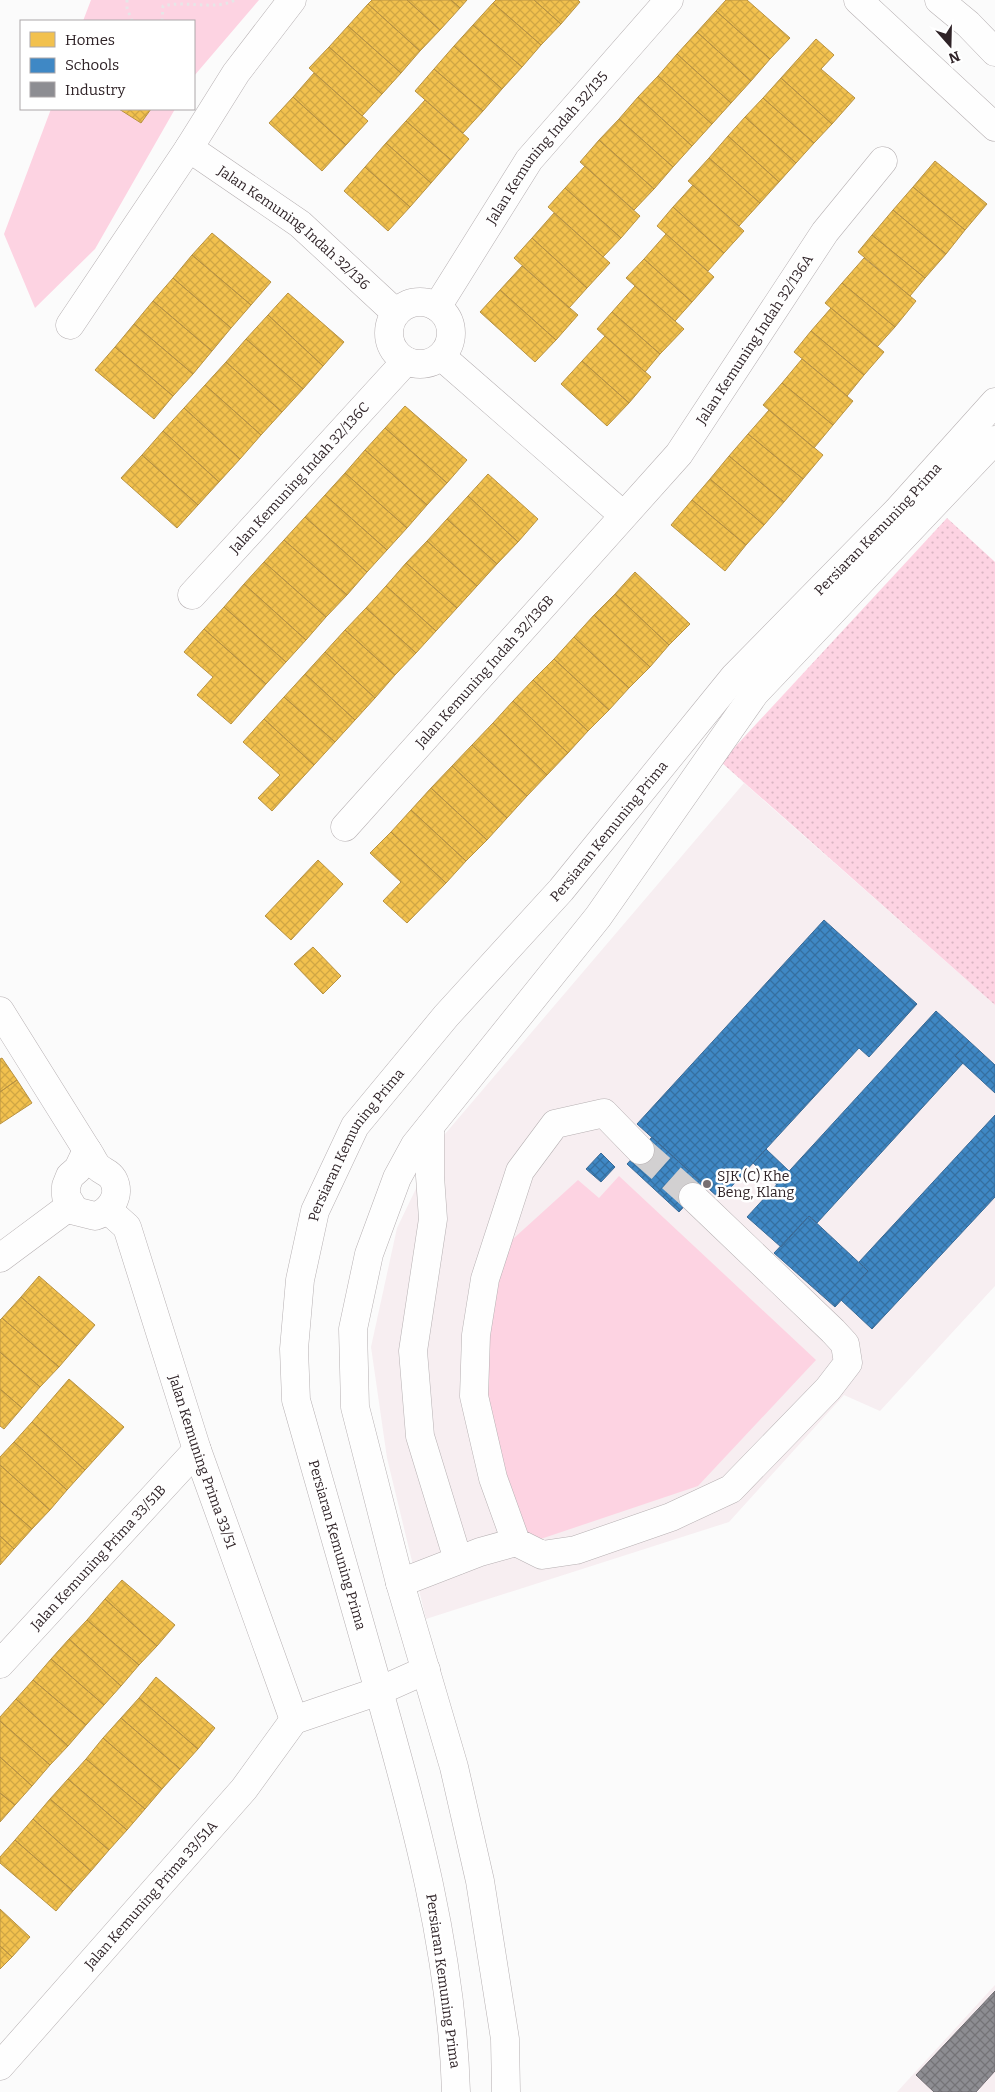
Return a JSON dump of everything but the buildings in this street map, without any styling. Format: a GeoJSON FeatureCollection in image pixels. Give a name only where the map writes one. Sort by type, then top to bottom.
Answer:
{"type":"FeatureCollection","features":[{"type":"Feature","properties":{"kind":"street"},"geometry":{"type":"LineString","coordinates":[[70,325],[189,148],[236,73],[292,0]]}},
{"type":"Feature","properties":{"kind":"street","name":"Jalan Kemuning Indah 32/135"},"geometry":{"type":"LineString","coordinates":[[437,307],[529,160],[669,0]]}},
{"type":"Feature","properties":{"kind":"street"},"geometry":{"type":"LineString","coordinates":[[858,0],[992,119]]}},
{"type":"Feature","properties":{"kind":"street"},"geometry":{"type":"LineString","coordinates":[[938,0],[968,24],[995,52]]}},
{"type":"Feature","properties":{"kind":"street","name":"Jalan Kemuning Indah 32/136"},"geometry":{"type":"LineString","coordinates":[[189,148],[300,224],[396,313]]}},
{"type":"Feature","properties":{"kind":"street","name":"Jalan Kemuning Indah 32/136A"},"geometry":{"type":"LineString","coordinates":[[623,515],[679,454],[825,232],[883,161]]}},
{"type":"Feature","properties":{"kind":"street"},"geometry":{"type":"LineString","coordinates":[[420,302],[437,307],[449,322],[452,331],[448,349],[442,357],[424,364],[406,361],[392,348],[389,339],[391,321],[396,313],[411,303],[420,302]]}},
{"type":"Feature","properties":{"kind":"street"},"geometry":{"type":"LineString","coordinates":[[442,357],[623,515]]}},
{"type":"Feature","properties":{"kind":"street","name":"Jalan Kemuning Indah 32/136C"},"geometry":{"type":"LineString","coordinates":[[192,595],[406,361]]}},
{"type":"Feature","properties":{"kind":"street","name":"Persiaran Kemuning Prima"},"geometry":{"type":"LineString","coordinates":[[456,2092],[455,2051],[437,1918],[404,1776],[296,1400],[294,1349],[299,1290],[315,1211],[355,1126],[446,1016],[560,890],[734,677],[896,511],[995,402]]}},
{"type":"Feature","properties":{"kind":"street","name":"Persiaran Kemuning Prima"},"geometry":{"type":"LineString","coordinates":[[506,2092],[504,2039],[480,1881],[454,1767],[400,1583],[355,1407],[353,1329],[369,1254],[397,1178],[415,1145],[598,917],[755,693],[995,440]]}},
{"type":"Feature","properties":{"kind":"street","name":"Jalan Kemuning Indah 32/136B"},"geometry":{"type":"LineString","coordinates":[[345,827],[623,515]]}},
{"type":"Feature","properties":{"kind":"street"},"geometry":{"type":"LineString","coordinates":[[594,849],[627,876]]}},
{"type":"Feature","properties":{"kind":"street"},"geometry":{"type":"LineString","coordinates":[[0,1011],[98,1167],[108,1172],[114,1181],[116,1191],[114,1201],[108,1210],[102,1214],[88,1216],[75,1211],[70,1206],[66,1196],[66,1186],[87,1150]]}},
{"type":"Feature","properties":{"kind":"street"},"geometry":{"type":"LineString","coordinates":[[640,1150],[604,1113],[555,1124],[520,1171],[485,1279],[476,1335],[474,1396],[492,1478],[516,1542],[542,1555],[576,1550],[670,1517],[731,1489],[828,1388],[848,1363],[845,1344],[693,1197]]}},
{"type":"Feature","properties":{"kind":"street"},"geometry":{"type":"LineString","coordinates":[[430,1127],[430,1176],[433,1219],[413,1351],[420,1436],[458,1560]]}},
{"type":"Feature","properties":{"kind":"street"},"geometry":{"type":"LineString","coordinates":[[0,1257],[70,1206]]}},
{"type":"Feature","properties":{"kind":"street","name":"Jalan Kemuning Prima 33/51"},"geometry":{"type":"LineString","coordinates":[[108,1210],[127,1227],[197,1450],[294,1720]]}},
{"type":"Feature","properties":{"kind":"street","name":"Jalan Kemuning Prima 33/51B"},"geometry":{"type":"LineString","coordinates":[[0,1664],[197,1450]]}},
{"type":"Feature","properties":{"kind":"street"},"geometry":{"type":"LineString","coordinates":[[400,1583],[458,1560],[516,1542]]}},
{"type":"Feature","properties":{"kind":"street"},"geometry":{"type":"LineString","coordinates":[[294,1720],[379,1691],[426,1670]]}},
{"type":"Feature","properties":{"kind":"street","name":"Jalan Kemuning Prima 33/51A"},"geometry":{"type":"LineString","coordinates":[[0,2066],[244,1789],[294,1720]]}},
{"type":"Feature","properties":{"kind":"path"},"geometry":{"type":"LineString","coordinates":[[127,0],[127,8],[132,20]]}},
{"type":"Feature","properties":{"kind":"path"},"geometry":{"type":"LineString","coordinates":[[162,20],[163,6],[178,2],[216,6],[235,0]]}},
{"type":"Feature","properties":{"kind":"shaded area"},"geometry":{"type":"Polygon","coordinates":[[[91,0],[259,0],[195,75],[195,20],[83,20],[91,0]]]}},
{"type":"Feature","properties":{"kind":"shaded area"},"geometry":{"type":"Polygon","coordinates":[[[51,110],[174,110],[95,249],[35,308],[4,234],[51,110]]]}},
{"type":"Feature","properties":{"kind":"shaded area"},"geometry":{"type":"Polygon","coordinates":[[[947,518],[995,562],[995,1005],[721,762],[947,518]]]}},
{"type":"Feature","properties":{"kind":"shaded area","name":"SJK (C) Khe Beng, Klang"},"geometry":{"type":"Polygon","coordinates":[[[744,783],[995,1005],[995,1286],[880,1411],[844,1395],[729,1522],[426,1619],[387,1458],[371,1347],[397,1228],[439,1141],[744,783]]]}},
{"type":"Feature","properties":{"kind":"shaded area"},"geometry":{"type":"Polygon","coordinates":[[[619,1176],[816,1360],[698,1486],[508,1550],[475,1421],[503,1248],[578,1180],[599,1198],[619,1176]]]}},
{"type":"Feature","properties":{"kind":"shaded area"},"geometry":{"type":"Polygon","coordinates":[[[995,1985],[995,2092],[897,2092],[995,1985]]]}},
{"type":"Feature","properties":{"kind":"tunnel"},"geometry":{"type":"LineString","coordinates":[[640,1150],[693,1197]]}},
{"type":"Feature","properties":{"kind":"place","name":"SJK (C) Khe Beng, Klang"},"geometry":{"type":"Point","coordinates":[707,1184]}}]}
